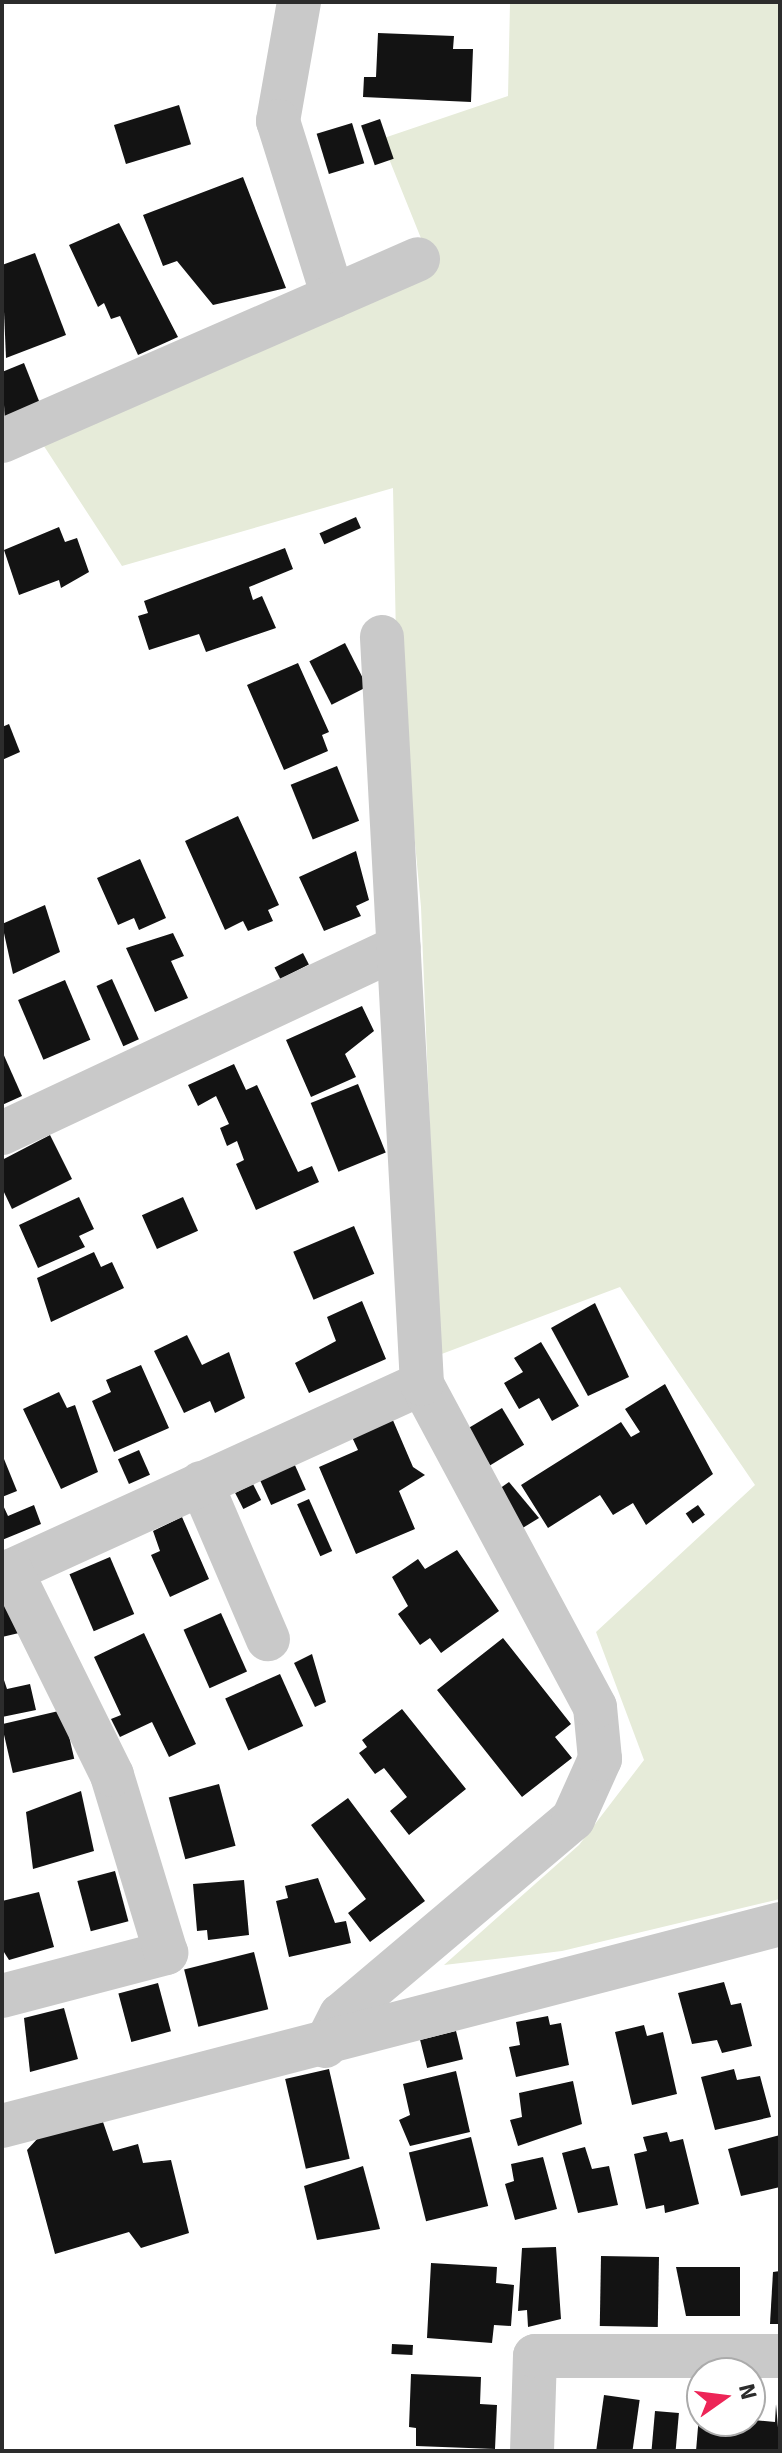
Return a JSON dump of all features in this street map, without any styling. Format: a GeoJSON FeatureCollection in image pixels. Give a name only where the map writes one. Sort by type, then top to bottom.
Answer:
{"type":"FeatureCollection","features":[{"type":"Feature","properties":{"kind":"street"},"geometry":{"type":"LineString","coordinates":[[299,2],[278,121],[333,297]]}},
{"type":"Feature","properties":{"kind":"street"},"geometry":{"type":"LineString","coordinates":[[2,441],[418,259]]}},
{"type":"Feature","properties":{"kind":"street"},"geometry":{"type":"LineString","coordinates":[[325,2046],[341,2015],[573,1819],[600,1759],[595,1707],[422,1384],[382,637]]}},
{"type":"Feature","properties":{"kind":"street"},"geometry":{"type":"LineString","coordinates":[[2,1133],[399,947]]}},
{"type":"Feature","properties":{"kind":"street"},"geometry":{"type":"LineString","coordinates":[[2,1996],[166,1953],[112,1775],[7,1573],[422,1384]]}},
{"type":"Feature","properties":{"kind":"street"},"geometry":{"type":"LineString","coordinates":[[201,1483],[268,1639]]}},
{"type":"Feature","properties":{"kind":"street"},"geometry":{"type":"LineString","coordinates":[[2,2126],[325,2046],[780,1924]]}},
{"type":"Feature","properties":{"kind":"street"},"geometry":{"type":"LineString","coordinates":[[532,2451],[535,2356],[780,2356]]}},
{"type":"Feature","properties":{"kind":"green space"},"geometry":{"type":"Polygon","coordinates":[[[510,2],[780,2],[780,1899],[562,1951],[444,1965],[579,1845],[644,1760],[596,1632],[755,1485],[620,1287],[439,1355],[421,907],[396,638],[393,488],[122,566],[40,440],[435,273],[381,139],[508,96],[510,2]]]}},
{"type":"Feature","properties":{"kind":"building"},"geometry":{"type":"Polygon","coordinates":[[[378,33],[454,36],[453,49],[473,49],[471,102],[363,97],[364,77],[376,77],[378,33]]]}},
{"type":"Feature","properties":{"kind":"building"},"geometry":{"type":"Polygon","coordinates":[[[179,105],[191,144],[126,164],[114,125],[179,105]]]}},
{"type":"Feature","properties":{"kind":"building"},"geometry":{"type":"Polygon","coordinates":[[[380,119],[394,159],[375,165],[361,126],[380,119]]]}},
{"type":"Feature","properties":{"kind":"building"},"geometry":{"type":"Polygon","coordinates":[[[352,123],[364,163],[329,174],[317,134],[352,123]]]}},
{"type":"Feature","properties":{"kind":"building"},"geometry":{"type":"Polygon","coordinates":[[[243,177],[286,288],[213,305],[177,261],[163,266],[143,215],[243,177]]]}},
{"type":"Feature","properties":{"kind":"building"},"geometry":{"type":"Polygon","coordinates":[[[119,223],[178,337],[138,355],[120,316],[111,319],[104,303],[98,307],[69,245],[119,223]]]}},
{"type":"Feature","properties":{"kind":"building"},"geometry":{"type":"Polygon","coordinates":[[[35,253],[66,335],[6,358],[2,265],[35,253]]]}},
{"type":"Feature","properties":{"kind":"building"},"geometry":{"type":"Polygon","coordinates":[[[24,363],[41,406],[5,422],[2,372],[24,363]]]}},
{"type":"Feature","properties":{"kind":"building"},"geometry":{"type":"Polygon","coordinates":[[[356,517],[361,528],[324,544],[319,533],[356,517]]]}},
{"type":"Feature","properties":{"kind":"building"},"geometry":{"type":"Polygon","coordinates":[[[59,527],[65,542],[77,538],[89,572],[61,588],[59,580],[19,595],[4,550],[59,527]]]}},
{"type":"Feature","properties":{"kind":"building"},"geometry":{"type":"Polygon","coordinates":[[[285,548],[293,569],[249,587],[253,600],[262,596],[276,628],[206,652],[199,634],[149,650],[138,616],[148,613],[144,601],[285,548]]]}},
{"type":"Feature","properties":{"kind":"building"},"geometry":{"type":"Polygon","coordinates":[[[345,643],[367,687],[332,705],[309,661],[345,643]]]}},
{"type":"Feature","properties":{"kind":"building"},"geometry":{"type":"Polygon","coordinates":[[[298,663],[329,732],[322,735],[328,751],[284,770],[247,685],[298,663]]]}},
{"type":"Feature","properties":{"kind":"building"},"geometry":{"type":"Polygon","coordinates":[[[9,724],[20,752],[2,760],[2,727],[9,724]]]}},
{"type":"Feature","properties":{"kind":"building"},"geometry":{"type":"Polygon","coordinates":[[[337,766],[359,821],[313,839],[291,785],[337,766]]]}},
{"type":"Feature","properties":{"kind":"building"},"geometry":{"type":"Polygon","coordinates":[[[238,816],[279,905],[268,910],[273,921],[248,931],[243,921],[225,930],[185,841],[238,816]]]}},
{"type":"Feature","properties":{"kind":"building"},"geometry":{"type":"Polygon","coordinates":[[[356,851],[369,900],[356,906],[361,916],[324,931],[299,877],[356,851]]]}},
{"type":"Feature","properties":{"kind":"building"},"geometry":{"type":"Polygon","coordinates":[[[140,859],[166,918],[139,930],[134,918],[118,925],[97,878],[140,859]]]}},
{"type":"Feature","properties":{"kind":"building"},"geometry":{"type":"Polygon","coordinates":[[[45,905],[60,952],[13,974],[2,924],[45,905]]]}},
{"type":"Feature","properties":{"kind":"building"},"geometry":{"type":"Polygon","coordinates":[[[173,933],[184,956],[171,961],[188,998],[155,1012],[126,948],[173,933]]]}},
{"type":"Feature","properties":{"kind":"building"},"geometry":{"type":"Polygon","coordinates":[[[303,953],[309,965],[280,979],[274,968],[303,953]]]}},
{"type":"Feature","properties":{"kind":"building"},"geometry":{"type":"Polygon","coordinates":[[[112,979],[139,1039],[123,1046],[96,986],[112,979]]]}},
{"type":"Feature","properties":{"kind":"building"},"geometry":{"type":"Polygon","coordinates":[[[65,980],[90,1040],[43,1060],[18,1000],[65,980]]]}},
{"type":"Feature","properties":{"kind":"building"},"geometry":{"type":"Polygon","coordinates":[[[362,1006],[374,1031],[345,1054],[356,1077],[311,1097],[286,1040],[362,1006]]]}},
{"type":"Feature","properties":{"kind":"building"},"geometry":{"type":"Polygon","coordinates":[[[2,1051],[22,1096],[2,1105],[2,1051]]]}},
{"type":"Feature","properties":{"kind":"building"},"geometry":{"type":"Polygon","coordinates":[[[234,1064],[246,1090],[257,1085],[298,1172],[312,1166],[319,1182],[256,1210],[236,1164],[244,1160],[237,1141],[227,1146],[220,1128],[229,1124],[216,1096],[198,1106],[188,1085],[234,1064]]]}},
{"type":"Feature","properties":{"kind":"building"},"geometry":{"type":"Polygon","coordinates":[[[358,1084],[386,1153],[338,1172],[311,1103],[358,1084]]]}},
{"type":"Feature","properties":{"kind":"building"},"geometry":{"type":"Polygon","coordinates":[[[50,1135],[72,1179],[12,1209],[2,1188],[2,1160],[50,1135]]]}},
{"type":"Feature","properties":{"kind":"building"},"geometry":{"type":"Polygon","coordinates":[[[79,1197],[94,1229],[79,1236],[85,1247],[38,1268],[19,1225],[79,1197]]]}},
{"type":"Feature","properties":{"kind":"building"},"geometry":{"type":"Polygon","coordinates":[[[183,1197],[198,1231],[157,1249],[142,1215],[183,1197]]]}},
{"type":"Feature","properties":{"kind":"building"},"geometry":{"type":"Polygon","coordinates":[[[354,1226],[374,1274],[314,1300],[293,1252],[354,1226]]]}},
{"type":"Feature","properties":{"kind":"building"},"geometry":{"type":"Polygon","coordinates":[[[94,1252],[101,1267],[112,1262],[124,1288],[51,1322],[37,1278],[94,1252]]]}},
{"type":"Feature","properties":{"kind":"building"},"geometry":{"type":"Polygon","coordinates":[[[362,1301],[386,1359],[309,1393],[295,1363],[336,1341],[327,1317],[362,1301]]]}},
{"type":"Feature","properties":{"kind":"building"},"geometry":{"type":"Polygon","coordinates":[[[595,1303],[629,1377],[588,1396],[551,1328],[595,1303]]]}},
{"type":"Feature","properties":{"kind":"building"},"geometry":{"type":"Polygon","coordinates":[[[187,1335],[202,1365],[229,1352],[245,1398],[215,1413],[210,1401],[184,1413],[154,1351],[187,1335]]]}},
{"type":"Feature","properties":{"kind":"building"},"geometry":{"type":"Polygon","coordinates":[[[541,1342],[579,1406],[552,1421],[539,1398],[519,1409],[504,1383],[523,1372],[514,1358],[541,1342]]]}},
{"type":"Feature","properties":{"kind":"building"},"geometry":{"type":"Polygon","coordinates":[[[141,1365],[169,1428],[114,1452],[92,1401],[111,1392],[106,1380],[141,1365]]]}},
{"type":"Feature","properties":{"kind":"building"},"geometry":{"type":"Polygon","coordinates":[[[665,1384],[713,1474],[646,1525],[633,1503],[613,1515],[600,1495],[548,1528],[521,1485],[621,1422],[631,1437],[640,1432],[625,1409],[665,1384]]]}},
{"type":"Feature","properties":{"kind":"building"},"geometry":{"type":"Polygon","coordinates":[[[59,1392],[67,1408],[75,1405],[98,1472],[61,1489],[23,1409],[59,1392]]]}},
{"type":"Feature","properties":{"kind":"building"},"geometry":{"type":"Polygon","coordinates":[[[502,1408],[524,1445],[490,1465],[468,1429],[502,1408]]]}},
{"type":"Feature","properties":{"kind":"building"},"geometry":{"type":"Polygon","coordinates":[[[392,1418],[413,1467],[425,1475],[399,1491],[415,1529],[356,1554],[319,1467],[358,1450],[351,1435],[392,1418]]]}},
{"type":"Feature","properties":{"kind":"building"},"geometry":{"type":"Polygon","coordinates":[[[139,1450],[150,1475],[129,1484],[118,1459],[139,1450]]]}},
{"type":"Feature","properties":{"kind":"building"},"geometry":{"type":"Polygon","coordinates":[[[2,1454],[17,1491],[2,1497],[2,1454]]]}},
{"type":"Feature","properties":{"kind":"building"},"geometry":{"type":"Polygon","coordinates":[[[290,1454],[306,1490],[271,1505],[255,1469],[290,1454]]]}},
{"type":"Feature","properties":{"kind":"building"},"geometry":{"type":"Polygon","coordinates":[[[509,1482],[539,1518],[521,1529],[496,1491],[509,1482]]]}},
{"type":"Feature","properties":{"kind":"building"},"geometry":{"type":"Polygon","coordinates":[[[253,1484],[261,1500],[243,1509],[235,1493],[253,1484]]]}},
{"type":"Feature","properties":{"kind":"building"},"geometry":{"type":"Polygon","coordinates":[[[309,1499],[332,1551],[320,1556],[297,1504],[309,1499]]]}},
{"type":"Feature","properties":{"kind":"building"},"geometry":{"type":"Polygon","coordinates":[[[2,1503],[8,1516],[34,1505],[41,1524],[2,1540],[2,1503]]]}},
{"type":"Feature","properties":{"kind":"building"},"geometry":{"type":"Polygon","coordinates":[[[698,1505],[705,1515],[693,1523],[686,1514],[698,1505]]]}},
{"type":"Feature","properties":{"kind":"building"},"geometry":{"type":"Polygon","coordinates":[[[182,1517],[209,1579],[170,1597],[151,1555],[160,1551],[153,1531],[182,1517]]]}},
{"type":"Feature","properties":{"kind":"building"},"geometry":{"type":"Polygon","coordinates":[[[457,1550],[499,1611],[441,1653],[430,1638],[420,1645],[398,1614],[408,1606],[392,1577],[418,1559],[425,1569],[457,1550]]]}},
{"type":"Feature","properties":{"kind":"building"},"geometry":{"type":"Polygon","coordinates":[[[110,1557],[134,1614],[94,1631],[69,1574],[110,1557]]]}},
{"type":"Feature","properties":{"kind":"building"},"geometry":{"type":"Polygon","coordinates":[[[13,1601],[19,1633],[2,1637],[2,1603],[13,1601]]]}},
{"type":"Feature","properties":{"kind":"building"},"geometry":{"type":"Polygon","coordinates":[[[221,1613],[247,1671],[210,1688],[184,1630],[221,1613]]]}},
{"type":"Feature","properties":{"kind":"building"},"geometry":{"type":"Polygon","coordinates":[[[144,1633],[196,1744],[169,1757],[152,1722],[120,1737],[111,1719],[121,1715],[94,1657],[144,1633]]]}},
{"type":"Feature","properties":{"kind":"building"},"geometry":{"type":"Polygon","coordinates":[[[503,1638],[571,1724],[555,1737],[572,1758],[522,1797],[437,1690],[503,1638]]]}},
{"type":"Feature","properties":{"kind":"building"},"geometry":{"type":"Polygon","coordinates":[[[312,1654],[326,1702],[315,1707],[294,1663],[312,1654]]]}},
{"type":"Feature","properties":{"kind":"building"},"geometry":{"type":"Polygon","coordinates":[[[2,1674],[7,1689],[30,1684],[36,1710],[2,1717],[2,1674]]]}},
{"type":"Feature","properties":{"kind":"building"},"geometry":{"type":"Polygon","coordinates":[[[280,1674],[303,1726],[248,1750],[225,1698],[280,1674]]]}},
{"type":"Feature","properties":{"kind":"building"},"geometry":{"type":"Polygon","coordinates":[[[402,1709],[466,1789],[409,1835],[390,1811],[407,1797],[384,1768],[375,1774],[359,1753],[367,1747],[362,1740],[402,1709]]]}},
{"type":"Feature","properties":{"kind":"building"},"geometry":{"type":"Polygon","coordinates":[[[63,1710],[74,1759],[13,1773],[2,1724],[63,1710]]]}},
{"type":"Feature","properties":{"kind":"building"},"geometry":{"type":"Polygon","coordinates":[[[219,1784],[236,1846],[185,1859],[169,1797],[219,1784]]]}},
{"type":"Feature","properties":{"kind":"building"},"geometry":{"type":"Polygon","coordinates":[[[81,1791],[94,1851],[33,1869],[26,1812],[81,1791]]]}},
{"type":"Feature","properties":{"kind":"building"},"geometry":{"type":"Polygon","coordinates":[[[348,1798],[425,1901],[370,1942],[348,1913],[366,1899],[311,1825],[348,1798]]]}},
{"type":"Feature","properties":{"kind":"building"},"geometry":{"type":"Polygon","coordinates":[[[115,1871],[128,1921],[91,1931],[77,1881],[115,1871]]]}},
{"type":"Feature","properties":{"kind":"building"},"geometry":{"type":"Polygon","coordinates":[[[318,1878],[335,1923],[346,1921],[351,1943],[289,1957],[276,1901],[288,1898],[285,1886],[318,1878]]]}},
{"type":"Feature","properties":{"kind":"building"},"geometry":{"type":"Polygon","coordinates":[[[244,1880],[249,1935],[208,1940],[207,1930],[197,1931],[193,1884],[244,1880]]]}},
{"type":"Feature","properties":{"kind":"building"},"geometry":{"type":"Polygon","coordinates":[[[39,1892],[54,1947],[9,1960],[2,1949],[2,1901],[39,1892]]]}},
{"type":"Feature","properties":{"kind":"building"},"geometry":{"type":"Polygon","coordinates":[[[254,1952],[268,2009],[198,2027],[184,1969],[254,1952]]]}},
{"type":"Feature","properties":{"kind":"building"},"geometry":{"type":"Polygon","coordinates":[[[724,1982],[731,2005],[741,2003],[752,2046],[722,2053],[717,2040],[692,2044],[678,1993],[724,1982]]]}},
{"type":"Feature","properties":{"kind":"building"},"geometry":{"type":"Polygon","coordinates":[[[158,1983],[171,2031],[131,2042],[118,1994],[158,1983]]]}},
{"type":"Feature","properties":{"kind":"building"},"geometry":{"type":"Polygon","coordinates":[[[64,2008],[78,2059],[30,2072],[24,2018],[64,2008]]]}},
{"type":"Feature","properties":{"kind":"building"},"geometry":{"type":"Polygon","coordinates":[[[548,2016],[550,2025],[561,2023],[569,2065],[516,2077],[509,2047],[520,2045],[516,2022],[548,2016]]]}},
{"type":"Feature","properties":{"kind":"building"},"geometry":{"type":"Polygon","coordinates":[[[644,2025],[647,2036],[663,2032],[677,2094],[632,2105],[615,2032],[644,2025]]]}},
{"type":"Feature","properties":{"kind":"building"},"geometry":{"type":"Polygon","coordinates":[[[456,2031],[463,2059],[427,2068],[420,2040],[456,2031]]]}},
{"type":"Feature","properties":{"kind":"building"},"geometry":{"type":"Polygon","coordinates":[[[329,2069],[350,2159],[306,2169],[285,2079],[329,2069]]]}},
{"type":"Feature","properties":{"kind":"building"},"geometry":{"type":"Polygon","coordinates":[[[734,2069],[737,2080],[760,2076],[771,2117],[715,2130],[701,2077],[734,2069]]]}},
{"type":"Feature","properties":{"kind":"building"},"geometry":{"type":"Polygon","coordinates":[[[456,2071],[470,2132],[410,2146],[399,2120],[410,2115],[403,2084],[456,2071]]]}},
{"type":"Feature","properties":{"kind":"building"},"geometry":{"type":"Polygon","coordinates":[[[573,2081],[582,2124],[518,2146],[510,2120],[522,2117],[519,2093],[573,2081]]]}},
{"type":"Feature","properties":{"kind":"building"},"geometry":{"type":"Polygon","coordinates":[[[103,2122],[113,2151],[138,2144],[143,2163],[171,2160],[189,2233],[141,2248],[129,2232],[55,2254],[27,2150],[39,2137],[103,2122]]]}},
{"type":"Feature","properties":{"kind":"building"},"geometry":{"type":"Polygon","coordinates":[[[667,2132],[670,2142],[683,2139],[699,2204],[665,2213],[664,2205],[646,2209],[634,2154],[647,2151],[643,2137],[667,2132]]]}},
{"type":"Feature","properties":{"kind":"building"},"geometry":{"type":"Polygon","coordinates":[[[780,2135],[780,2187],[741,2196],[728,2149],[780,2135]]]}},
{"type":"Feature","properties":{"kind":"building"},"geometry":{"type":"Polygon","coordinates":[[[471,2137],[488,2206],[426,2221],[409,2152],[471,2137]]]}},
{"type":"Feature","properties":{"kind":"building"},"geometry":{"type":"Polygon","coordinates":[[[585,2147],[592,2169],[609,2166],[618,2205],[578,2213],[562,2153],[585,2147]]]}},
{"type":"Feature","properties":{"kind":"building"},"geometry":{"type":"Polygon","coordinates":[[[543,2157],[557,2209],[515,2220],[505,2184],[514,2181],[511,2164],[543,2157]]]}},
{"type":"Feature","properties":{"kind":"building"},"geometry":{"type":"Polygon","coordinates":[[[363,2166],[380,2229],[317,2240],[304,2186],[363,2166]]]}},
{"type":"Feature","properties":{"kind":"building"},"geometry":{"type":"Polygon","coordinates":[[[556,2247],[561,2319],[528,2327],[527,2310],[518,2311],[522,2248],[556,2247]]]}},
{"type":"Feature","properties":{"kind":"building"},"geometry":{"type":"Polygon","coordinates":[[[601,2256],[659,2257],[658,2327],[600,2326],[601,2256]]]}},
{"type":"Feature","properties":{"kind":"building"},"geometry":{"type":"Polygon","coordinates":[[[431,2263],[497,2267],[496,2283],[514,2285],[511,2326],[494,2325],[492,2343],[427,2338],[431,2263]]]}},
{"type":"Feature","properties":{"kind":"building"},"geometry":{"type":"Polygon","coordinates":[[[676,2267],[740,2267],[740,2316],[686,2316],[676,2267]]]}},
{"type":"Feature","properties":{"kind":"building"},"geometry":{"type":"Polygon","coordinates":[[[780,2271],[780,2324],[770,2324],[773,2272],[780,2271]]]}},
{"type":"Feature","properties":{"kind":"building"},"geometry":{"type":"Polygon","coordinates":[[[392,2344],[413,2345],[412,2355],[391,2354],[392,2344]]]}},
{"type":"Feature","properties":{"kind":"building"},"geometry":{"type":"Polygon","coordinates":[[[411,2374],[481,2377],[480,2404],[497,2405],[495,2449],[416,2446],[416,2428],[409,2427],[411,2374]]]}},
{"type":"Feature","properties":{"kind":"building"},"geometry":{"type":"Polygon","coordinates":[[[604,2395],[640,2400],[632,2451],[596,2450],[604,2395]]]}},
{"type":"Feature","properties":{"kind":"building"},"geometry":{"type":"Polygon","coordinates":[[[776,2404],[780,2451],[696,2451],[697,2437],[766,2437],[766,2421],[775,2422],[776,2404]]]}},
{"type":"Feature","properties":{"kind":"building"},"geometry":{"type":"Polygon","coordinates":[[[655,2411],[679,2413],[676,2451],[652,2451],[655,2411]]]}}]}
